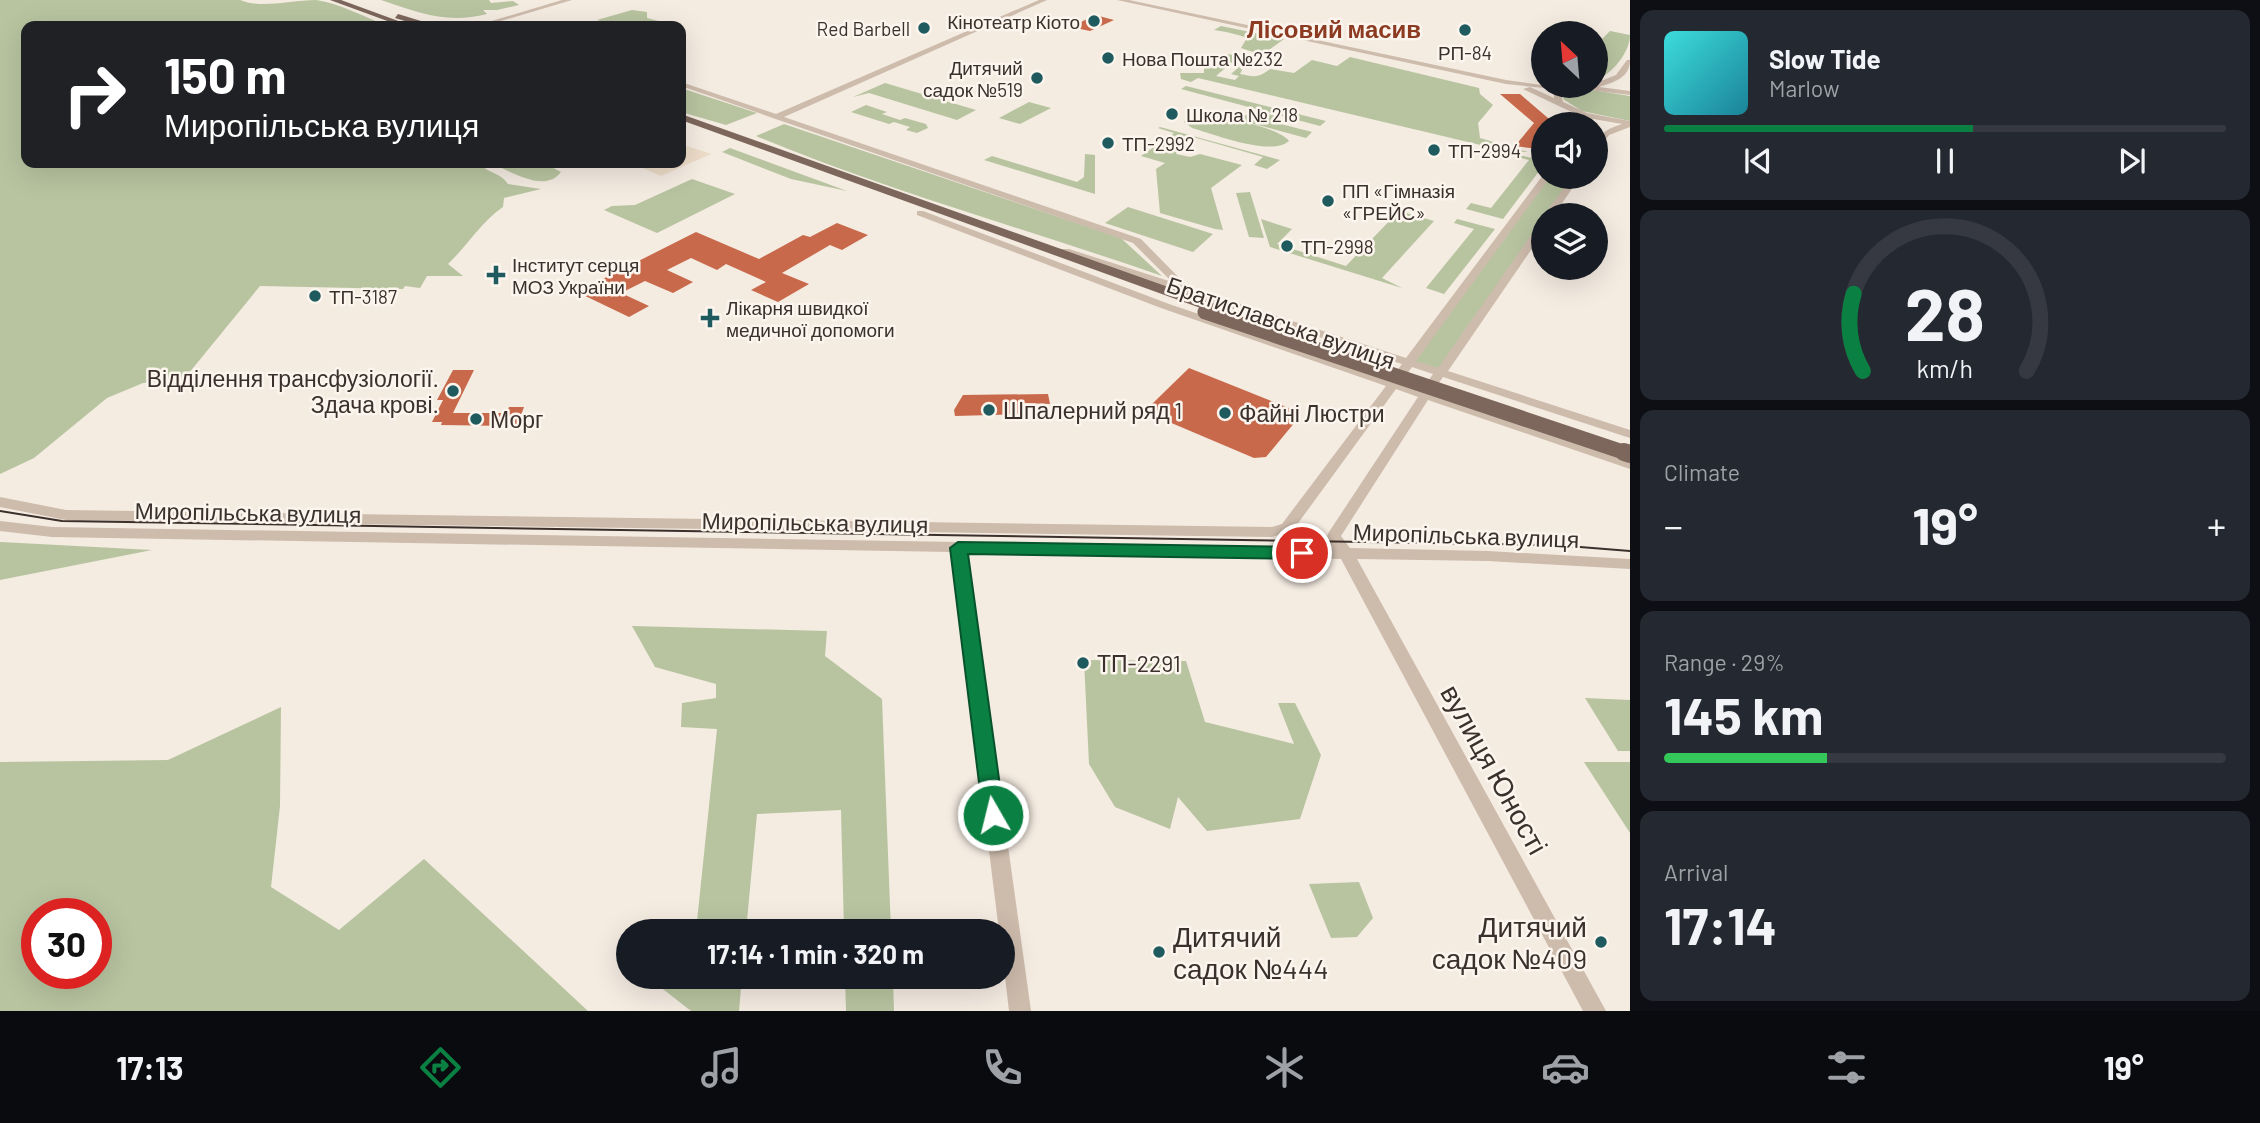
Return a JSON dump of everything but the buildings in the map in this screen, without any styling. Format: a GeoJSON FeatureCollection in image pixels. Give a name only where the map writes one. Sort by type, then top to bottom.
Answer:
{"type":"FeatureCollection","features":[{"type":"Feature","properties":{"kind":"main road"},"geometry":{"type":"LineString","coordinates":[[334,0],[394,21]]}},
{"type":"Feature","properties":{"kind":"main road"},"geometry":{"type":"LineString","coordinates":[[355,0],[414,21]]}},
{"type":"Feature","properties":{"kind":"main road","name":"Братиславська вулиця"},"geometry":{"type":"LineString","coordinates":[[686,119],[933,207],[1208,310],[1630,447]]}},
{"type":"Feature","properties":{"kind":"main road","name":"Братиславська вулиця"},"geometry":{"type":"LineString","coordinates":[[686,127],[920,213],[1630,454]]}},
{"type":"Feature","properties":{"kind":"street"},"geometry":{"type":"LineString","coordinates":[[496,21],[569,0]]}},
{"type":"Feature","properties":{"kind":"street"},"geometry":{"type":"LineString","coordinates":[[776,117],[1044,0]]}},
{"type":"Feature","properties":{"kind":"street"},"geometry":{"type":"LineString","coordinates":[[1120,0],[1506,82],[1531,85]]}},
{"type":"Feature","properties":{"kind":"street"},"geometry":{"type":"LineString","coordinates":[[1608,81],[1619,77],[1630,62]]}},
{"type":"Feature","properties":{"kind":"street"},"geometry":{"type":"LineString","coordinates":[[1506,82],[1602,120],[1630,124]]}},
{"type":"Feature","properties":{"kind":"street"},"geometry":{"type":"LineString","coordinates":[[686,86],[1137,241],[1187,291]]}},
{"type":"Feature","properties":{"kind":"street"},"geometry":{"type":"LineString","coordinates":[[1608,89],[1630,93]]}},
{"type":"Feature","properties":{"kind":"street"},"geometry":{"type":"LineString","coordinates":[[1558,98],[1559,102]]}},
{"type":"Feature","properties":{"kind":"street"},"geometry":{"type":"LineString","coordinates":[[1608,132],[1630,124]]}},
{"type":"Feature","properties":{"kind":"street"},"geometry":{"type":"LineString","coordinates":[[1346,554],[1287,528],[1537,189]]}},
{"type":"Feature","properties":{"kind":"street","name":"Братиславська вулиця"},"geometry":{"type":"LineString","coordinates":[[933,207],[1630,434]]}},
{"type":"Feature","properties":{"kind":"street","name":"Братиславська вулиця"},"geometry":{"type":"LineString","coordinates":[[920,213],[1075,274],[1630,465]]}},
{"type":"Feature","properties":{"kind":"street"},"geometry":{"type":"LineString","coordinates":[[1424,396],[1531,241]]}},
{"type":"Feature","properties":{"kind":"street"},"geometry":{"type":"LineString","coordinates":[[1351,371],[1364,367],[1373,358],[1362,348]]}},
{"type":"Feature","properties":{"kind":"street"},"geometry":{"type":"LineString","coordinates":[[1481,415],[1468,408],[1463,400],[1467,392],[1487,388]]}},
{"type":"Feature","properties":{"kind":"street","name":"вулиця Юності"},"geometry":{"type":"LineString","coordinates":[[1424,396],[1334,536],[1595,1011]]}},
{"type":"Feature","properties":{"kind":"street","name":"Миропільська вулиця"},"geometry":{"type":"LineString","coordinates":[[0,502],[66,514],[91,515],[1272,532],[1287,528]]}},
{"type":"Feature","properties":{"kind":"street","name":"Миропільська вулиця"},"geometry":{"type":"LineString","coordinates":[[0,526],[52,532],[1488,556],[1630,564]]}},
{"type":"Feature","properties":{"kind":"street"},"geometry":{"type":"LineString","coordinates":[[958,548],[1020,1011]]}},
{"type":"Feature","properties":{"kind":"green space"},"geometry":{"type":"Polygon","coordinates":[[[0,0],[240,0],[267,4],[316,0],[344,7],[376,21],[21,21],[21,168],[485,168],[508,184],[541,189],[504,198],[503,207],[448,264],[463,276],[427,276],[420,288],[405,286],[403,289],[260,286],[184,379],[143,383],[107,398],[34,458],[0,474],[0,0]]]}},
{"type":"Feature","properties":{"kind":"green space"},"geometry":{"type":"Polygon","coordinates":[[[381,0],[489,0],[491,3],[513,1],[519,5],[483,10],[487,14],[459,18],[433,16],[381,0]]]}},
{"type":"Feature","properties":{"kind":"green space"},"geometry":{"type":"Polygon","coordinates":[[[632,10],[647,12],[647,18],[659,21],[600,21],[597,20],[632,10]]]}},
{"type":"Feature","properties":{"kind":"green space"},"geometry":{"type":"Polygon","coordinates":[[[1221,26],[1284,39],[1262,55],[1241,48],[1247,38],[1214,30],[1221,26]]]}},
{"type":"Feature","properties":{"kind":"green space"},"geometry":{"type":"Polygon","coordinates":[[[1610,31],[1630,35],[1627,48],[1608,72],[1610,31]]]}},
{"type":"Feature","properties":{"kind":"green space"},"geometry":{"type":"Polygon","coordinates":[[[1227,54],[1239,56],[1216,76],[1235,80],[1239,76],[1231,74],[1239,67],[1242,70],[1240,74],[1249,76],[1263,74],[1270,69],[1294,73],[1312,60],[1337,66],[1350,57],[1479,88],[1480,94],[1493,105],[1478,123],[1480,138],[1528,152],[1497,151],[1491,157],[1483,155],[1489,147],[1198,78],[1191,82],[1181,79],[1180,73],[1204,73],[1204,66],[1216,67],[1229,58],[1227,54]]]}},
{"type":"Feature","properties":{"kind":"green space"},"geometry":{"type":"Polygon","coordinates":[[[885,83],[976,110],[957,120],[869,93],[853,97],[885,83]]]}},
{"type":"Feature","properties":{"kind":"green space"},"geometry":{"type":"Polygon","coordinates":[[[1186,86],[1326,121],[1320,126],[1181,89],[1186,86]]]}},
{"type":"Feature","properties":{"kind":"green space"},"geometry":{"type":"Polygon","coordinates":[[[686,90],[757,113],[726,125],[686,113],[686,90]]]}},
{"type":"Feature","properties":{"kind":"green space"},"geometry":{"type":"Polygon","coordinates":[[[1608,92],[1630,96],[1630,121],[1608,116],[1608,112],[1582,111],[1563,99],[1608,98],[1608,92]]]}},
{"type":"Feature","properties":{"kind":"green space"},"geometry":{"type":"Polygon","coordinates":[[[1029,102],[1051,108],[1020,124],[999,118],[1029,102]]]}},
{"type":"Feature","properties":{"kind":"green space"},"geometry":{"type":"Polygon","coordinates":[[[866,105],[900,120],[905,118],[926,124],[928,128],[917,133],[906,130],[910,127],[894,122],[889,124],[851,112],[866,105]]]}},
{"type":"Feature","properties":{"kind":"green space"},"geometry":{"type":"Polygon","coordinates":[[[1253,110],[1279,117],[1273,122],[1312,132],[1306,138],[1239,120],[1253,110]]]}},
{"type":"Feature","properties":{"kind":"green space"},"geometry":{"type":"Polygon","coordinates":[[[1190,115],[1243,122],[1272,131],[1289,141],[1270,147],[1227,139],[1192,128],[1184,122],[1190,115]]]}},
{"type":"Feature","properties":{"kind":"green space"},"geometry":{"type":"Polygon","coordinates":[[[784,124],[1121,238],[1162,276],[907,192],[756,136],[784,124]]]}},
{"type":"Feature","properties":{"kind":"green space"},"geometry":{"type":"Polygon","coordinates":[[[1160,127],[1280,160],[1267,169],[1254,165],[1263,157],[1186,135],[1177,141],[1180,144],[1176,154],[1190,157],[1200,154],[1242,165],[1211,188],[1223,230],[1215,229],[1160,213],[1156,169],[1165,163],[1141,156],[1174,133],[1158,128],[1160,127]]]}},
{"type":"Feature","properties":{"kind":"green space"},"geometry":{"type":"Polygon","coordinates":[[[730,148],[847,191],[791,179],[722,152],[730,148]]]}},
{"type":"Feature","properties":{"kind":"green space"},"geometry":{"type":"Polygon","coordinates":[[[1085,154],[1095,155],[1095,194],[984,160],[992,156],[1077,182],[1084,177],[1085,154]]]}},
{"type":"Feature","properties":{"kind":"green space"},"geometry":{"type":"Polygon","coordinates":[[[1510,155],[1531,158],[1531,182],[1503,219],[1466,209],[1471,203],[1491,208],[1529,160],[1510,155]]]}},
{"type":"Feature","properties":{"kind":"green space"},"geometry":{"type":"Polygon","coordinates":[[[502,168],[553,168],[561,172],[546,181],[517,175],[502,168]]]}},
{"type":"Feature","properties":{"kind":"green space"},"geometry":{"type":"Polygon","coordinates":[[[692,179],[735,194],[657,233],[604,210],[612,206],[635,205],[692,179]]]}},
{"type":"Feature","properties":{"kind":"green space"},"geometry":{"type":"Polygon","coordinates":[[[1537,189],[1566,189],[1557,203],[1531,203],[1531,241],[1441,373],[1410,363],[1537,189]]]}},
{"type":"Feature","properties":{"kind":"green space"},"geometry":{"type":"Polygon","coordinates":[[[1250,192],[1264,238],[1249,237],[1236,193],[1250,192]]]}},
{"type":"Feature","properties":{"kind":"green space"},"geometry":{"type":"Polygon","coordinates":[[[1128,207],[1213,234],[1193,252],[1105,223],[1128,207]]]}},
{"type":"Feature","properties":{"kind":"green space"},"geometry":{"type":"Polygon","coordinates":[[[1399,211],[1434,221],[1382,278],[1402,288],[1270,247],[1261,219],[1292,229],[1277,244],[1346,266],[1399,211]]]}},
{"type":"Feature","properties":{"kind":"green space"},"geometry":{"type":"Polygon","coordinates":[[[1457,219],[1495,229],[1444,294],[1426,288],[1474,229],[1454,223],[1457,219]]]}},
{"type":"Feature","properties":{"kind":"green space"},"geometry":{"type":"Polygon","coordinates":[[[1,542],[152,550],[0,580],[1,542]]]}},
{"type":"Feature","properties":{"kind":"green space"},"geometry":{"type":"Polygon","coordinates":[[[632,626],[827,631],[825,656],[882,699],[891,919],[844,919],[841,810],[757,814],[747,919],[697,919],[717,729],[681,727],[682,703],[716,698],[716,684],[655,667],[632,626]]]}},
{"type":"Feature","properties":{"kind":"green space"},"geometry":{"type":"Polygon","coordinates":[[[1084,660],[1186,661],[1205,722],[1294,744],[1278,703],[1295,703],[1321,755],[1300,819],[1207,831],[1178,797],[1170,829],[1115,807],[1089,764],[1084,660]]]}},
{"type":"Feature","properties":{"kind":"green space"},"geometry":{"type":"Polygon","coordinates":[[[1585,698],[1630,700],[1630,751],[1618,751],[1585,698]]]}},
{"type":"Feature","properties":{"kind":"green space"},"geometry":{"type":"Polygon","coordinates":[[[281,707],[280,806],[271,887],[339,930],[424,859],[588,1011],[0,1011],[0,762],[168,760],[281,707]]]}},
{"type":"Feature","properties":{"kind":"green space"},"geometry":{"type":"Polygon","coordinates":[[[1584,762],[1630,762],[1630,833],[1584,762]]]}},
{"type":"Feature","properties":{"kind":"green space"},"geometry":{"type":"Polygon","coordinates":[[[1359,882],[1373,918],[1357,937],[1331,938],[1309,884],[1359,882]]]}},
{"type":"Feature","properties":{"kind":"green space"},"geometry":{"type":"Polygon","coordinates":[[[663,989],[741,989],[739,1011],[691,1011],[663,989]]]}},
{"type":"Feature","properties":{"kind":"green space"},"geometry":{"type":"Polygon","coordinates":[[[845,989],[893,989],[894,1011],[846,1011],[845,989]]]}},
{"type":"Feature","properties":{"kind":"shaded area"},"geometry":{"type":"Polygon","coordinates":[[[687,146],[711,154],[686,165],[687,146]]]}},
{"type":"Feature","properties":{"kind":"shaded area"},"geometry":{"type":"Polygon","coordinates":[[[643,168],[679,168],[661,176],[643,168]]]}},
{"type":"Feature","properties":{"kind":"tram line"},"geometry":{"type":"LineString","coordinates":[[0,511],[62,521],[1555,545],[1630,551]]}},
{"type":"Feature","properties":{"kind":"place","name":"Кінотеатр Кіото"},"geometry":{"type":"Point","coordinates":[1094,21]}},
{"type":"Feature","properties":{"kind":"place","name":"Red Barbell"},"geometry":{"type":"Point","coordinates":[924,28]}},
{"type":"Feature","properties":{"kind":"place","name":"РП-84"},"geometry":{"type":"Point","coordinates":[1465,30]}},
{"type":"Feature","properties":{"kind":"place","name":"Нова Пошта №232"},"geometry":{"type":"Point","coordinates":[1108,58]}},
{"type":"Feature","properties":{"kind":"place","name":"Дитячий садок №519"},"geometry":{"type":"Point","coordinates":[1037,78]}},
{"type":"Feature","properties":{"kind":"place","name":"Школа № 218"},"geometry":{"type":"Point","coordinates":[1172,114]}},
{"type":"Feature","properties":{"kind":"place","name":"ТП-2992"},"geometry":{"type":"Point","coordinates":[1108,143]}},
{"type":"Feature","properties":{"kind":"place","name":"ТП-2994"},"geometry":{"type":"Point","coordinates":[1434,150]}},
{"type":"Feature","properties":{"kind":"place","name":"ПП «Гімназія «ГРЕЙС»"},"geometry":{"type":"Point","coordinates":[1328,201]}},
{"type":"Feature","properties":{"kind":"place","name":"ТП-2998"},"geometry":{"type":"Point","coordinates":[1287,246]}},
{"type":"Feature","properties":{"kind":"place","name":"Інститут серця МОЗ України"},"geometry":{"type":"Point","coordinates":[496,275]}},
{"type":"Feature","properties":{"kind":"place","name":"ТП-3187"},"geometry":{"type":"Point","coordinates":[315,296]}},
{"type":"Feature","properties":{"kind":"place","name":"Лікарня швидкої медичної допомоги"},"geometry":{"type":"Point","coordinates":[710,318]}},
{"type":"Feature","properties":{"kind":"place","name":"Відділення трансфузіології. Здача крові."},"geometry":{"type":"Point","coordinates":[453,391]}},
{"type":"Feature","properties":{"kind":"place","name":"Шпалерний ряд 1"},"geometry":{"type":"Point","coordinates":[989,410]}},
{"type":"Feature","properties":{"kind":"place","name":"Файні Люстри"},"geometry":{"type":"Point","coordinates":[1225,413]}},
{"type":"Feature","properties":{"kind":"place","name":"Морг"},"geometry":{"type":"Point","coordinates":[476,419]}},
{"type":"Feature","properties":{"kind":"place","name":"ТП-2291"},"geometry":{"type":"Point","coordinates":[1083,663]}},
{"type":"Feature","properties":{"kind":"place","name":"Дитячий садок №409"},"geometry":{"type":"Point","coordinates":[1601,942]}},
{"type":"Feature","properties":{"kind":"place","name":"Дитячий садок №444"},"geometry":{"type":"Point","coordinates":[1159,952]}},
{"type":"Feature","properties":{"kind":"district","name":"Лісовий масив"},"geometry":{"type":"Point","coordinates":[1334,28]}},
{"type":"Feature","properties":{"kind":"route"},"geometry":{"type":"LineString","coordinates":[[993,815],[958,548],[1302,553]]}}]}
